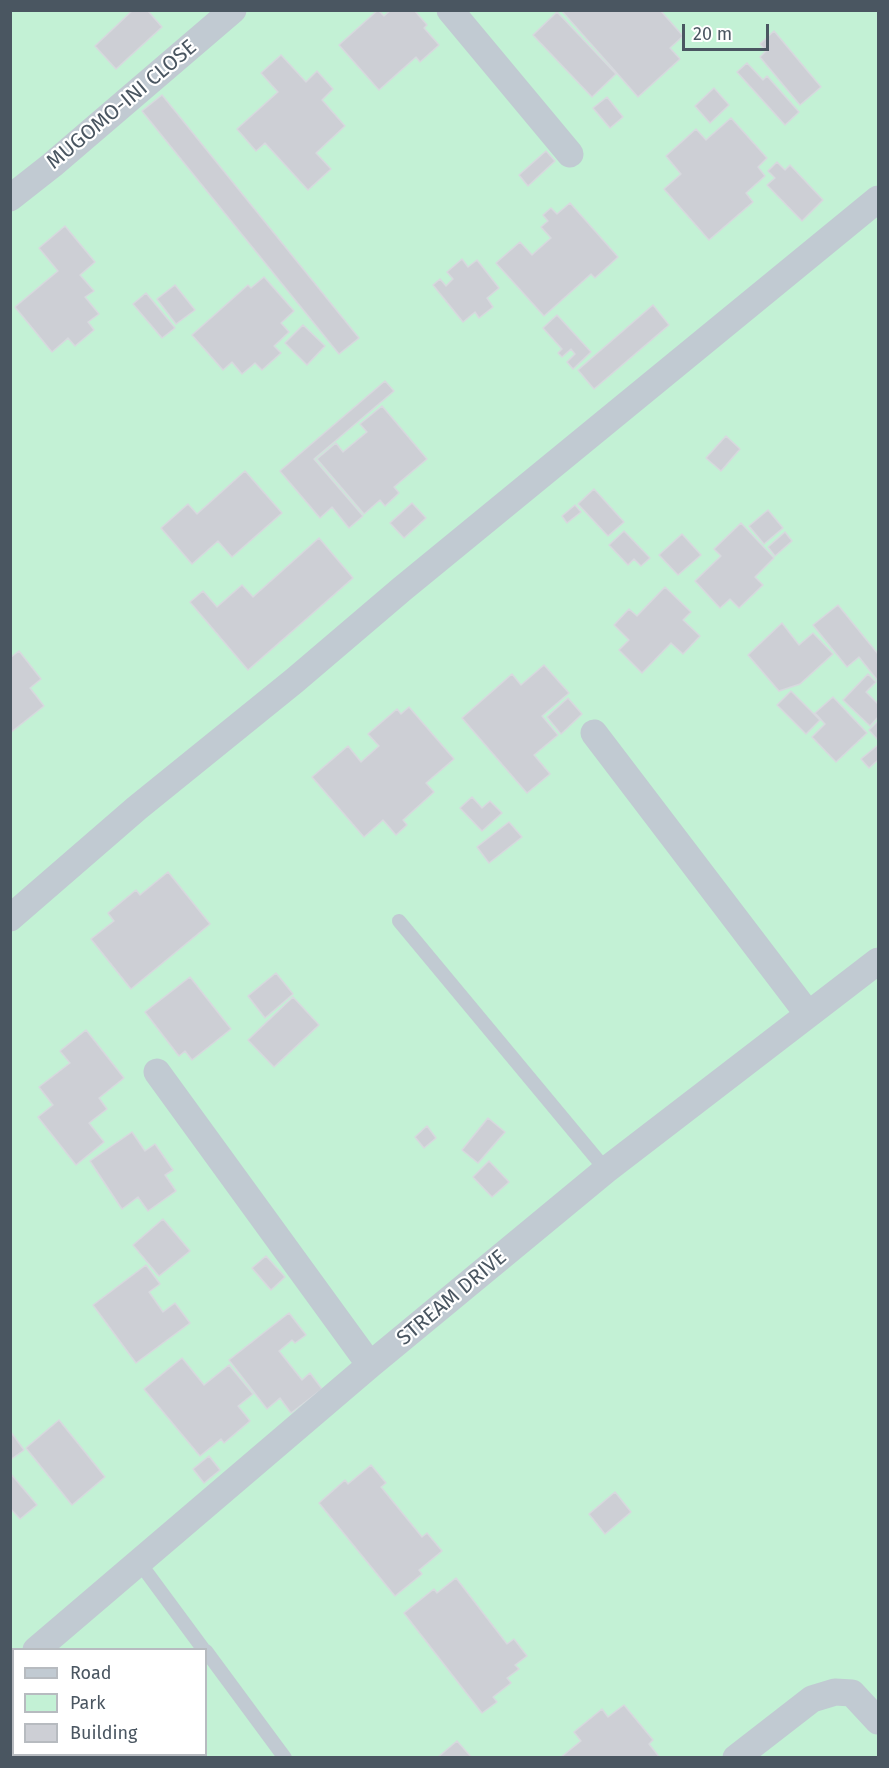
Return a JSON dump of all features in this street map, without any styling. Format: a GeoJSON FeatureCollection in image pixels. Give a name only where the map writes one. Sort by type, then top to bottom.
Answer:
{"type":"FeatureCollection","features":[{"type":"Feature","properties":{"kind":"street","name":"MUGOMO-INI CLOSE"},"geometry":{"type":"LineString","coordinates":[[10,198],[52,165],[233,10]]}},
{"type":"Feature","properties":{"kind":"street"},"geometry":{"type":"LineString","coordinates":[[450,10],[570,154]]}},
{"type":"Feature","properties":{"kind":"street"},"geometry":{"type":"LineString","coordinates":[[10,918],[137,808],[879,199]]}},
{"type":"Feature","properties":{"kind":"street"},"geometry":{"type":"LineString","coordinates":[[594,733],[808,1014]]}},
{"type":"Feature","properties":{"kind":"street","name":"STREAM DRIVE"},"geometry":{"type":"LineString","coordinates":[[38,1648],[370,1365],[606,1170],[879,961]]}},
{"type":"Feature","properties":{"kind":"street"},"geometry":{"type":"LineString","coordinates":[[157,1072],[370,1365]]}},
{"type":"Feature","properties":{"kind":"street"},"geometry":{"type":"LineString","coordinates":[[736,1758],[812,1699],[836,1692],[852,1693],[879,1721]]}},
{"type":"Feature","properties":{"kind":"lane"},"geometry":{"type":"LineString","coordinates":[[399,921],[606,1170]]}},
{"type":"Feature","properties":{"kind":"lane"},"geometry":{"type":"LineString","coordinates":[[139,1562],[204,1648]]}},
{"type":"Feature","properties":{"kind":"lane"},"geometry":{"type":"LineString","coordinates":[[207,1653],[285,1758]]}},
{"type":"Feature","properties":{"kind":"green space"},"geometry":{"type":"Polygon","coordinates":[[[11,11],[878,11],[878,1757],[11,1758],[11,11]]]}},
{"type":"Feature","properties":{"kind":"building"},"geometry":{"type":"Polygon","coordinates":[[[133,10],[147,10],[162,27],[116,69],[95,46],[133,10]]]}},
{"type":"Feature","properties":{"kind":"building"},"geometry":{"type":"Polygon","coordinates":[[[378,10],[384,16],[391,10],[414,10],[427,25],[424,28],[439,45],[420,62],[416,57],[379,90],[339,45],[378,10]]]}},
{"type":"Feature","properties":{"kind":"building"},"geometry":{"type":"Polygon","coordinates":[[[561,10],[660,10],[683,36],[670,48],[680,59],[638,97],[561,10]]]}},
{"type":"Feature","properties":{"kind":"building"},"geometry":{"type":"Polygon","coordinates":[[[557,12],[616,74],[592,97],[533,35],[557,12]]]}},
{"type":"Feature","properties":{"kind":"building"},"geometry":{"type":"Polygon","coordinates":[[[774,31],[821,87],[800,105],[760,57],[766,51],[760,44],[774,31]]]}},
{"type":"Feature","properties":{"kind":"building"},"geometry":{"type":"Polygon","coordinates":[[[281,55],[306,82],[317,71],[333,89],[322,100],[345,126],[316,153],[331,169],[308,190],[265,143],[256,151],[237,129],[278,92],[261,73],[281,55]]]}},
{"type":"Feature","properties":{"kind":"building"},"geometry":{"type":"Polygon","coordinates":[[[747,63],[763,80],[767,76],[799,112],[785,125],[737,72],[747,63]]]}},
{"type":"Feature","properties":{"kind":"building"},"geometry":{"type":"Polygon","coordinates":[[[714,88],[729,105],[710,123],[695,106],[714,88]]]}},
{"type":"Feature","properties":{"kind":"building"},"geometry":{"type":"Polygon","coordinates":[[[162,95],[359,338],[339,354],[142,111],[162,95]]]}},
{"type":"Feature","properties":{"kind":"building"},"geometry":{"type":"Polygon","coordinates":[[[607,97],[623,117],[610,128],[593,108],[607,97]]]}},
{"type":"Feature","properties":{"kind":"building"},"geometry":{"type":"Polygon","coordinates":[[[731,118],[767,158],[758,167],[765,176],[746,193],[753,202],[709,240],[664,189],[681,174],[666,156],[696,129],[706,140],[731,118]]]}},
{"type":"Feature","properties":{"kind":"building"},"geometry":{"type":"Polygon","coordinates":[[[546,151],[555,161],[528,186],[519,175],[546,151]]]}},
{"type":"Feature","properties":{"kind":"building"},"geometry":{"type":"Polygon","coordinates":[[[777,162],[785,170],[790,165],[823,200],[802,221],[767,185],[775,178],[768,171],[777,162]]]}},
{"type":"Feature","properties":{"kind":"building"},"geometry":{"type":"Polygon","coordinates":[[[570,203],[618,257],[595,278],[591,274],[544,316],[496,263],[520,242],[532,255],[551,238],[541,227],[548,221],[543,215],[551,208],[557,214],[570,203]]]}},
{"type":"Feature","properties":{"kind":"building"},"geometry":{"type":"Polygon","coordinates":[[[65,226],[95,262],[80,275],[94,291],[85,297],[99,314],[88,322],[94,330],[75,346],[68,338],[52,352],[15,307],[58,271],[39,248],[65,226]]]}},
{"type":"Feature","properties":{"kind":"building"},"geometry":{"type":"Polygon","coordinates":[[[462,259],[468,267],[477,260],[499,288],[487,298],[493,307],[479,318],[475,312],[463,322],[433,285],[440,279],[446,286],[453,279],[447,272],[462,259]]]}},
{"type":"Feature","properties":{"kind":"building"},"geometry":{"type":"Polygon","coordinates":[[[264,277],[294,311],[281,323],[289,332],[274,346],[281,353],[262,370],[255,363],[242,374],[232,362],[223,370],[192,335],[248,285],[251,288],[264,277]]]}},
{"type":"Feature","properties":{"kind":"building"},"geometry":{"type":"Polygon","coordinates":[[[175,285],[195,310],[176,324],[157,299],[175,285]]]}},
{"type":"Feature","properties":{"kind":"building"},"geometry":{"type":"Polygon","coordinates":[[[146,293],[175,328],[162,338],[133,304],[146,293]]]}},
{"type":"Feature","properties":{"kind":"building"},"geometry":{"type":"Polygon","coordinates":[[[653,305],[669,325],[594,389],[578,370],[653,305]]]}},
{"type":"Feature","properties":{"kind":"building"},"geometry":{"type":"Polygon","coordinates":[[[557,315],[591,352],[573,369],[567,362],[575,354],[571,349],[562,357],[558,353],[562,349],[543,328],[557,315]]]}},
{"type":"Feature","properties":{"kind":"building"},"geometry":{"type":"Polygon","coordinates":[[[303,325],[325,346],[307,365],[285,343],[303,325]]]}},
{"type":"Feature","properties":{"kind":"building"},"geometry":{"type":"Polygon","coordinates":[[[385,381],[394,391],[314,459],[363,516],[349,528],[332,507],[320,518],[280,471],[385,381]]]}},
{"type":"Feature","properties":{"kind":"building"},"geometry":{"type":"Polygon","coordinates":[[[382,406],[427,459],[394,487],[399,493],[385,506],[380,500],[364,514],[317,459],[336,443],[343,452],[367,432],[360,424],[382,406]]]}},
{"type":"Feature","properties":{"kind":"building"},"geometry":{"type":"Polygon","coordinates":[[[726,436],[740,449],[721,471],[706,458],[726,436]]]}},
{"type":"Feature","properties":{"kind":"building"},"geometry":{"type":"Polygon","coordinates":[[[245,471],[282,513],[232,557],[218,541],[192,564],[161,528],[188,504],[197,514],[245,471]]]}},
{"type":"Feature","properties":{"kind":"building"},"geometry":{"type":"Polygon","coordinates":[[[594,489],[624,522],[608,536],[578,504],[594,489]]]}},
{"type":"Feature","properties":{"kind":"building"},"geometry":{"type":"Polygon","coordinates":[[[412,503],[426,518],[404,538],[390,523],[412,503]]]}},
{"type":"Feature","properties":{"kind":"building"},"geometry":{"type":"Polygon","coordinates":[[[575,505],[581,512],[567,523],[562,516],[575,505]]]}},
{"type":"Feature","properties":{"kind":"building"},"geometry":{"type":"Polygon","coordinates":[[[768,510],[783,528],[764,544],[749,526],[768,510]]]}},
{"type":"Feature","properties":{"kind":"building"},"geometry":{"type":"Polygon","coordinates":[[[741,523],[774,558],[755,577],[763,585],[739,608],[730,599],[720,608],[695,581],[721,556],[714,549],[741,523]]]}},
{"type":"Feature","properties":{"kind":"building"},"geometry":{"type":"Polygon","coordinates":[[[624,531],[650,558],[641,566],[634,559],[628,565],[609,545],[624,531]]]}},
{"type":"Feature","properties":{"kind":"building"},"geometry":{"type":"Polygon","coordinates":[[[785,532],[792,541],[775,556],[768,547],[785,532]]]}},
{"type":"Feature","properties":{"kind":"building"},"geometry":{"type":"Polygon","coordinates":[[[682,534],[701,555],[678,575],[659,555],[682,534]]]}},
{"type":"Feature","properties":{"kind":"building"},"geometry":{"type":"Polygon","coordinates":[[[319,538],[353,578],[248,670],[190,602],[203,591],[217,607],[242,585],[253,597],[319,538]]]}},
{"type":"Feature","properties":{"kind":"building"},"geometry":{"type":"Polygon","coordinates":[[[665,587],[691,612],[683,620],[700,636],[683,654],[671,643],[642,673],[619,650],[629,640],[614,625],[629,609],[637,616],[665,587]]]}},
{"type":"Feature","properties":{"kind":"building"},"geometry":{"type":"Polygon","coordinates":[[[838,605],[878,654],[878,681],[859,657],[847,667],[813,625],[838,605]]]}},
{"type":"Feature","properties":{"kind":"building"},"geometry":{"type":"Polygon","coordinates":[[[782,623],[799,645],[813,633],[833,654],[800,684],[779,691],[748,655],[782,623]]]}},
{"type":"Feature","properties":{"kind":"building"},"geometry":{"type":"Polygon","coordinates":[[[19,651],[41,679],[30,688],[44,706],[10,733],[10,658],[19,651]]]}},
{"type":"Feature","properties":{"kind":"building"},"geometry":{"type":"Polygon","coordinates":[[[544,665],[569,693],[542,716],[558,735],[534,755],[550,774],[527,793],[462,718],[512,674],[521,685],[544,665]]]}},
{"type":"Feature","properties":{"kind":"building"},"geometry":{"type":"Polygon","coordinates":[[[868,674],[876,682],[866,692],[878,704],[878,717],[870,726],[843,700],[868,674]]]}},
{"type":"Feature","properties":{"kind":"building"},"geometry":{"type":"Polygon","coordinates":[[[791,691],[820,720],[806,734],[777,705],[791,691]]]}},
{"type":"Feature","properties":{"kind":"building"},"geometry":{"type":"Polygon","coordinates":[[[833,697],[867,733],[836,762],[812,737],[825,724],[815,713],[833,697]]]}},
{"type":"Feature","properties":{"kind":"building"},"geometry":{"type":"Polygon","coordinates":[[[568,698],[582,714],[561,734],[547,717],[568,698]]]}},
{"type":"Feature","properties":{"kind":"building"},"geometry":{"type":"Polygon","coordinates":[[[409,707],[454,759],[426,783],[434,792],[403,820],[407,825],[396,835],[383,820],[364,837],[312,777],[348,746],[361,762],[379,746],[368,734],[397,709],[401,714],[409,707]]]}},
{"type":"Feature","properties":{"kind":"building"},"geometry":{"type":"Polygon","coordinates":[[[878,721],[878,740],[869,730],[878,721]]]}},
{"type":"Feature","properties":{"kind":"building"},"geometry":{"type":"Polygon","coordinates":[[[878,745],[878,760],[869,768],[861,759],[878,745]]]}},
{"type":"Feature","properties":{"kind":"building"},"geometry":{"type":"Polygon","coordinates":[[[472,797],[482,808],[490,801],[502,813],[482,831],[460,808],[472,797]]]}},
{"type":"Feature","properties":{"kind":"building"},"geometry":{"type":"Polygon","coordinates":[[[509,822],[522,837],[489,863],[477,847],[509,822]]]}},
{"type":"Feature","properties":{"kind":"building"},"geometry":{"type":"Polygon","coordinates":[[[168,872],[210,924],[131,989],[91,939],[114,921],[108,913],[136,890],[140,895],[168,872]]]}},
{"type":"Feature","properties":{"kind":"building"},"geometry":{"type":"Polygon","coordinates":[[[276,973],[293,994],[265,1018],[248,996],[276,973]]]}},
{"type":"Feature","properties":{"kind":"building"},"geometry":{"type":"Polygon","coordinates":[[[190,977],[231,1029],[192,1060],[185,1051],[179,1056],[145,1012],[190,977]]]}},
{"type":"Feature","properties":{"kind":"building"},"geometry":{"type":"Polygon","coordinates":[[[293,997],[319,1025],[274,1067],[248,1040],[293,997]]]}},
{"type":"Feature","properties":{"kind":"building"},"geometry":{"type":"Polygon","coordinates":[[[86,1030],[124,1078],[99,1098],[107,1109],[89,1123],[104,1142],[76,1165],[38,1117],[53,1105],[39,1087],[70,1063],[60,1051],[86,1030]]]}},
{"type":"Feature","properties":{"kind":"building"},"geometry":{"type":"Polygon","coordinates":[[[488,1118],[505,1132],[478,1163],[462,1150],[488,1118]]]}},
{"type":"Feature","properties":{"kind":"building"},"geometry":{"type":"Polygon","coordinates":[[[427,1126],[436,1138],[424,1148],[415,1137],[427,1126]]]}},
{"type":"Feature","properties":{"kind":"building"},"geometry":{"type":"Polygon","coordinates":[[[132,1132],[145,1151],[155,1144],[173,1170],[165,1175],[176,1191],[148,1211],[138,1197],[122,1209],[90,1161],[132,1132]]]}},
{"type":"Feature","properties":{"kind":"building"},"geometry":{"type":"Polygon","coordinates":[[[489,1161],[509,1182],[492,1197],[473,1177],[489,1161]]]}},
{"type":"Feature","properties":{"kind":"building"},"geometry":{"type":"Polygon","coordinates":[[[163,1219],[190,1251],[159,1276],[133,1245],[163,1219]]]}},
{"type":"Feature","properties":{"kind":"building"},"geometry":{"type":"Polygon","coordinates":[[[266,1256],[285,1277],[271,1290],[252,1268],[266,1256]]]}},
{"type":"Feature","properties":{"kind":"building"},"geometry":{"type":"Polygon","coordinates":[[[146,1265],[160,1284],[149,1292],[163,1312],[175,1303],[190,1323],[136,1363],[93,1305],[146,1265]]]}},
{"type":"Feature","properties":{"kind":"building"},"geometry":{"type":"Polygon","coordinates":[[[289,1313],[306,1335],[295,1343],[292,1340],[279,1351],[302,1380],[310,1373],[322,1389],[291,1413],[280,1398],[267,1409],[229,1360],[289,1313]]]}},
{"type":"Feature","properties":{"kind":"building"},"geometry":{"type":"Polygon","coordinates":[[[182,1358],[204,1385],[229,1365],[253,1394],[238,1406],[250,1421],[224,1443],[221,1439],[200,1456],[144,1389],[182,1358]]]}},
{"type":"Feature","properties":{"kind":"building"},"geometry":{"type":"Polygon","coordinates":[[[59,1420],[105,1477],[72,1505],[26,1448],[59,1420]]]}},
{"type":"Feature","properties":{"kind":"building"},"geometry":{"type":"Polygon","coordinates":[[[10,1431],[24,1450],[10,1460],[10,1431]]]}},
{"type":"Feature","properties":{"kind":"building"},"geometry":{"type":"Polygon","coordinates":[[[209,1456],[220,1470],[204,1483],[193,1469],[209,1456]]]}},
{"type":"Feature","properties":{"kind":"building"},"geometry":{"type":"Polygon","coordinates":[[[371,1465],[386,1483],[381,1487],[422,1537],[427,1533],[442,1551],[419,1570],[422,1574],[395,1596],[319,1503],[345,1480],[348,1484],[371,1465]]]}},
{"type":"Feature","properties":{"kind":"building"},"geometry":{"type":"Polygon","coordinates":[[[10,1473],[37,1505],[20,1519],[10,1508],[10,1473]]]}},
{"type":"Feature","properties":{"kind":"building"},"geometry":{"type":"Polygon","coordinates":[[[615,1492],[631,1512],[605,1534],[589,1514],[615,1492]]]}},
{"type":"Feature","properties":{"kind":"building"},"geometry":{"type":"Polygon","coordinates":[[[456,1578],[507,1644],[514,1639],[527,1656],[515,1665],[519,1669],[507,1678],[511,1683],[493,1697],[497,1702],[482,1713],[404,1613],[434,1589],[437,1593],[456,1578]]]}},
{"type":"Feature","properties":{"kind":"building"},"geometry":{"type":"Polygon","coordinates":[[[624,1705],[653,1740],[649,1744],[660,1758],[560,1758],[581,1741],[574,1732],[602,1709],[608,1717],[624,1705]]]}},
{"type":"Feature","properties":{"kind":"building"},"geometry":{"type":"Polygon","coordinates":[[[457,1741],[472,1758],[437,1758],[457,1741]]]}},
{"type":"Feature","properties":{"kind":"building"},"geometry":{"type":"Polygon","coordinates":[[[93,1756],[116,1756],[117,1758],[91,1758],[93,1756]]]}}]}
